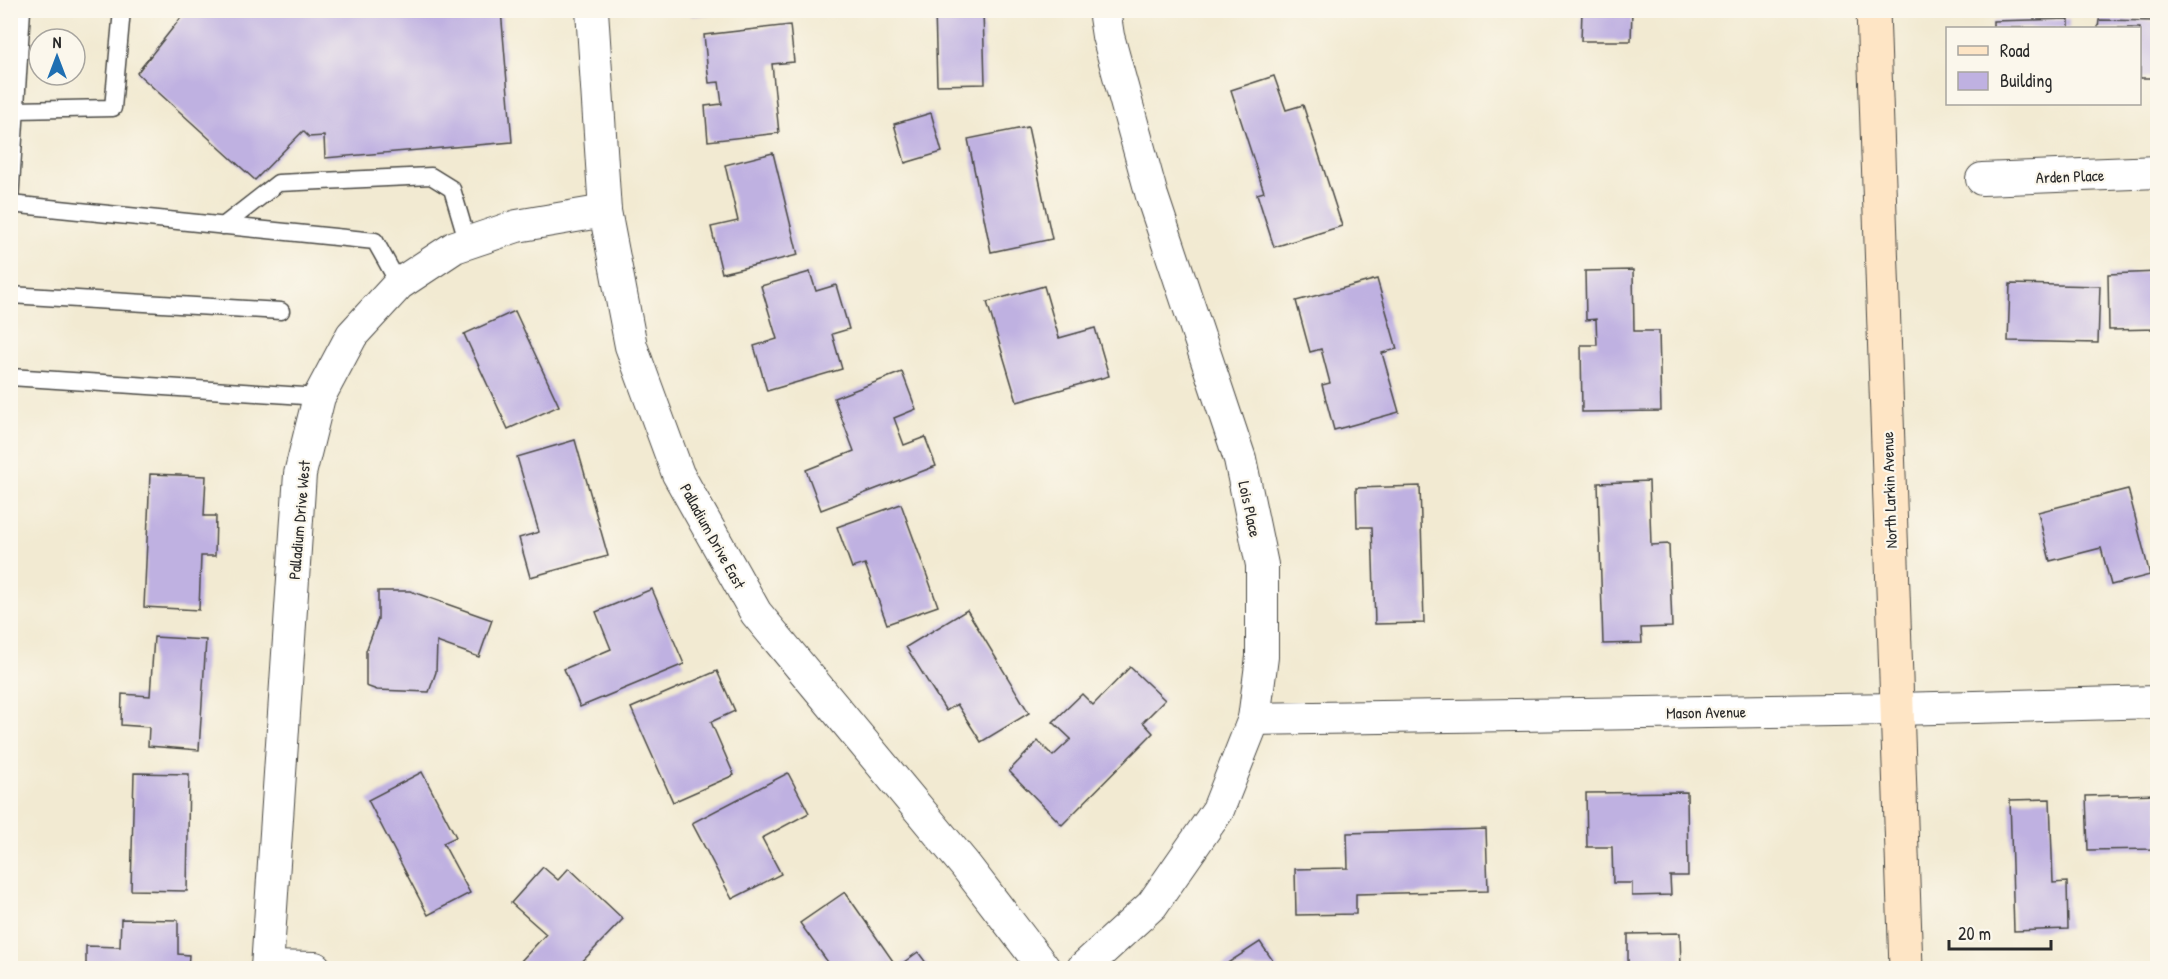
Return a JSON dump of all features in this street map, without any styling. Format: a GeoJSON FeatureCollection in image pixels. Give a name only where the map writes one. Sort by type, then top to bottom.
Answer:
{"type":"FeatureCollection","features":[{"type":"Feature","properties":{"kind":"main road","name":"North Larkin Avenue"},"geometry":{"type":"LineString","coordinates":[[1873,10],[1906,969]]}},
{"type":"Feature","properties":{"kind":"street","name":"Palladium Drive East"},"geometry":{"type":"LineString","coordinates":[[592,10],[605,211],[631,346],[678,474],[756,613],[964,865],[1044,969]]}},
{"type":"Feature","properties":{"kind":"street","name":"Lois Place"},"geometry":{"type":"LineString","coordinates":[[1083,969],[1152,906],[1218,810],[1254,719],[1262,657],[1262,565],[1240,459],[1152,196],[1108,36],[1104,10]]}},
{"type":"Feature","properties":{"kind":"street","name":"Arden Place"},"geometry":{"type":"LineString","coordinates":[[1982,179],[2157,172]]}},
{"type":"Feature","properties":{"kind":"street","name":"Palladium Drive West"},"geometry":{"type":"LineString","coordinates":[[267,968],[300,474],[319,397],[352,335],[399,284],[454,247],[517,226],[605,211]]}},
{"type":"Feature","properties":{"kind":"street","name":"Mason Avenue"},"geometry":{"type":"LineString","coordinates":[[1254,719],[1897,709],[2157,702]]}},
{"type":"Feature","properties":{"kind":"street"},"geometry":{"type":"LineString","coordinates":[[267,968],[315,969]]}},
{"type":"Feature","properties":{"kind":"lane"},"geometry":{"type":"LineString","coordinates":[[22,10],[10,203],[375,241],[399,284]]}},
{"type":"Feature","properties":{"kind":"lane"},"geometry":{"type":"LineString","coordinates":[[16,110],[113,108],[122,10]]}},
{"type":"Feature","properties":{"kind":"lane"},"geometry":{"type":"LineString","coordinates":[[223,226],[278,183],[431,176],[452,189],[468,243]]}},
{"type":"Feature","properties":{"kind":"lane"},"geometry":{"type":"LineString","coordinates":[[10,295],[280,311]]}},
{"type":"Feature","properties":{"kind":"lane"},"geometry":{"type":"LineString","coordinates":[[10,376],[319,397]]}},
{"type":"Feature","properties":{"kind":"building"},"geometry":{"type":"Polygon","coordinates":[[[187,10],[501,10],[512,142],[325,158],[324,136],[309,137],[303,131],[255,180],[137,73],[187,10]]]}},
{"type":"Feature","properties":{"kind":"building"},"geometry":{"type":"Polygon","coordinates":[[[691,10],[736,10],[737,12],[691,16],[691,10]]]}},
{"type":"Feature","properties":{"kind":"building"},"geometry":{"type":"Polygon","coordinates":[[[935,10],[983,10],[985,84],[937,85],[935,10]]]}},
{"type":"Feature","properties":{"kind":"building"},"geometry":{"type":"Polygon","coordinates":[[[1582,10],[1632,10],[1631,41],[1581,41],[1582,10]]]}},
{"type":"Feature","properties":{"kind":"building"},"geometry":{"type":"Polygon","coordinates":[[[2069,19],[2069,27],[1993,27],[1993,21],[2069,19]]]}},
{"type":"Feature","properties":{"kind":"building"},"geometry":{"type":"Polygon","coordinates":[[[2099,20],[2158,21],[2158,78],[2141,78],[2141,27],[2098,27],[2099,20]]]}},
{"type":"Feature","properties":{"kind":"building"},"geometry":{"type":"Polygon","coordinates":[[[790,25],[794,62],[772,64],[779,133],[708,141],[705,106],[722,104],[719,82],[709,83],[704,35],[790,25]]]}},
{"type":"Feature","properties":{"kind":"building"},"geometry":{"type":"Polygon","coordinates":[[[1274,76],[1286,110],[1303,105],[1342,226],[1274,247],[1257,194],[1264,192],[1231,90],[1274,76]]]}},
{"type":"Feature","properties":{"kind":"building"},"geometry":{"type":"Polygon","coordinates":[[[931,113],[942,152],[905,163],[894,124],[931,113]]]}},
{"type":"Feature","properties":{"kind":"building"},"geometry":{"type":"Polygon","coordinates":[[[1028,127],[1052,239],[991,252],[968,139],[1028,127]]]}},
{"type":"Feature","properties":{"kind":"building"},"geometry":{"type":"Polygon","coordinates":[[[773,153],[798,255],[722,273],[711,227],[738,221],[725,165],[773,153]]]}},
{"type":"Feature","properties":{"kind":"building"},"geometry":{"type":"Polygon","coordinates":[[[1633,270],[1634,331],[1659,331],[1661,411],[1582,412],[1581,345],[1597,345],[1596,319],[1586,320],[1585,271],[1633,270]]]}},
{"type":"Feature","properties":{"kind":"building"},"geometry":{"type":"Polygon","coordinates":[[[810,272],[816,291],[836,285],[849,329],[832,334],[842,369],[767,391],[754,346],[777,339],[761,286],[810,272]]]}},
{"type":"Feature","properties":{"kind":"building"},"geometry":{"type":"Polygon","coordinates":[[[2158,272],[2158,329],[2109,330],[2108,274],[2158,272]]]}},
{"type":"Feature","properties":{"kind":"building"},"geometry":{"type":"Polygon","coordinates":[[[1377,279],[1397,349],[1382,353],[1399,412],[1334,430],[1322,385],[1330,383],[1321,349],[1310,352],[1296,301],[1377,279]]]}},
{"type":"Feature","properties":{"kind":"building"},"geometry":{"type":"Polygon","coordinates":[[[2010,284],[2100,286],[2098,343],[2008,341],[2010,284]]]}},
{"type":"Feature","properties":{"kind":"building"},"geometry":{"type":"Polygon","coordinates":[[[1044,286],[1059,338],[1095,328],[1109,376],[1017,402],[987,302],[1044,286]]]}},
{"type":"Feature","properties":{"kind":"building"},"geometry":{"type":"Polygon","coordinates":[[[515,311],[559,406],[508,429],[464,334],[515,311]]]}},
{"type":"Feature","properties":{"kind":"building"},"geometry":{"type":"Polygon","coordinates":[[[902,372],[916,409],[894,418],[904,445],[925,437],[936,466],[821,510],[806,470],[854,451],[834,398],[902,372]]]}},
{"type":"Feature","properties":{"kind":"building"},"geometry":{"type":"Polygon","coordinates":[[[575,440],[608,556],[530,577],[519,538],[539,532],[517,457],[575,440]]]}},
{"type":"Feature","properties":{"kind":"building"},"geometry":{"type":"Polygon","coordinates":[[[150,474],[206,476],[204,516],[216,516],[215,556],[201,556],[199,610],[144,607],[150,474]]]}},
{"type":"Feature","properties":{"kind":"building"},"geometry":{"type":"Polygon","coordinates":[[[1649,481],[1651,545],[1669,544],[1672,627],[1641,628],[1642,643],[1603,644],[1598,483],[1649,481]]]}},
{"type":"Feature","properties":{"kind":"building"},"geometry":{"type":"Polygon","coordinates":[[[1420,486],[1424,623],[1375,624],[1372,527],[1357,527],[1356,488],[1420,486]]]}},
{"type":"Feature","properties":{"kind":"building"},"geometry":{"type":"Polygon","coordinates":[[[2128,489],[2150,575],[2111,585],[2101,548],[2050,561],[2038,512],[2128,489]]]}},
{"type":"Feature","properties":{"kind":"building"},"geometry":{"type":"Polygon","coordinates":[[[901,504],[938,606],[887,624],[865,564],[852,568],[837,527],[901,504]]]}},
{"type":"Feature","properties":{"kind":"building"},"geometry":{"type":"Polygon","coordinates":[[[652,589],[684,664],[580,707],[564,669],[611,649],[596,612],[652,589]]]}},
{"type":"Feature","properties":{"kind":"building"},"geometry":{"type":"Polygon","coordinates":[[[378,591],[410,591],[492,620],[479,657],[437,642],[436,672],[429,692],[377,690],[366,686],[366,651],[378,619],[378,591]]]}},
{"type":"Feature","properties":{"kind":"building"},"geometry":{"type":"Polygon","coordinates":[[[967,610],[1029,713],[981,742],[957,704],[946,711],[906,647],[967,610]]]}},
{"type":"Feature","properties":{"kind":"building"},"geometry":{"type":"Polygon","coordinates":[[[154,637],[206,640],[199,750],[148,746],[149,727],[121,725],[122,694],[150,696],[154,637]]]}},
{"type":"Feature","properties":{"kind":"building"},"geometry":{"type":"Polygon","coordinates":[[[1130,667],[1165,700],[1143,722],[1153,733],[1062,825],[1009,771],[1038,741],[1053,756],[1071,739],[1053,722],[1082,694],[1093,705],[1130,667]]]}},
{"type":"Feature","properties":{"kind":"building"},"geometry":{"type":"Polygon","coordinates":[[[717,671],[735,711],[711,722],[734,775],[673,802],[631,708],[717,671]]]}},
{"type":"Feature","properties":{"kind":"building"},"geometry":{"type":"Polygon","coordinates":[[[422,772],[456,837],[443,843],[470,893],[428,915],[368,800],[422,772]]]}},
{"type":"Feature","properties":{"kind":"building"},"geometry":{"type":"Polygon","coordinates":[[[134,773],[189,774],[187,891],[131,890],[134,773]]]}},
{"type":"Feature","properties":{"kind":"building"},"geometry":{"type":"Polygon","coordinates":[[[788,773],[809,813],[762,838],[781,874],[732,899],[692,823],[788,773]]]}},
{"type":"Feature","properties":{"kind":"building"},"geometry":{"type":"Polygon","coordinates":[[[1687,792],[1688,876],[1670,876],[1671,895],[1632,896],[1632,883],[1613,883],[1612,847],[1587,847],[1586,793],[1687,792]]]}},
{"type":"Feature","properties":{"kind":"building"},"geometry":{"type":"Polygon","coordinates":[[[2158,794],[2158,849],[2088,850],[2086,796],[2158,794]]]}},
{"type":"Feature","properties":{"kind":"building"},"geometry":{"type":"Polygon","coordinates":[[[2050,799],[2053,883],[2067,882],[2068,929],[2014,931],[2010,800],[2050,799]]]}},
{"type":"Feature","properties":{"kind":"building"},"geometry":{"type":"Polygon","coordinates":[[[1486,829],[1488,891],[1356,894],[1356,914],[1296,915],[1295,869],[1348,868],[1347,833],[1486,829]]]}},
{"type":"Feature","properties":{"kind":"building"},"geometry":{"type":"Polygon","coordinates":[[[543,867],[558,880],[569,868],[623,919],[576,968],[530,968],[521,961],[546,934],[511,903],[543,867]]]}},
{"type":"Feature","properties":{"kind":"building"},"geometry":{"type":"Polygon","coordinates":[[[845,892],[897,967],[918,952],[930,968],[832,968],[800,923],[845,892]]]}},
{"type":"Feature","properties":{"kind":"building"},"geometry":{"type":"Polygon","coordinates":[[[121,919],[178,920],[178,954],[189,955],[188,968],[86,968],[86,946],[120,947],[121,919]]]}},
{"type":"Feature","properties":{"kind":"building"},"geometry":{"type":"Polygon","coordinates":[[[1680,933],[1681,968],[1628,968],[1628,934],[1680,933]]]}},
{"type":"Feature","properties":{"kind":"building"},"geometry":{"type":"Polygon","coordinates":[[[1260,942],[1278,968],[1220,968],[1260,942]]]}}]}
